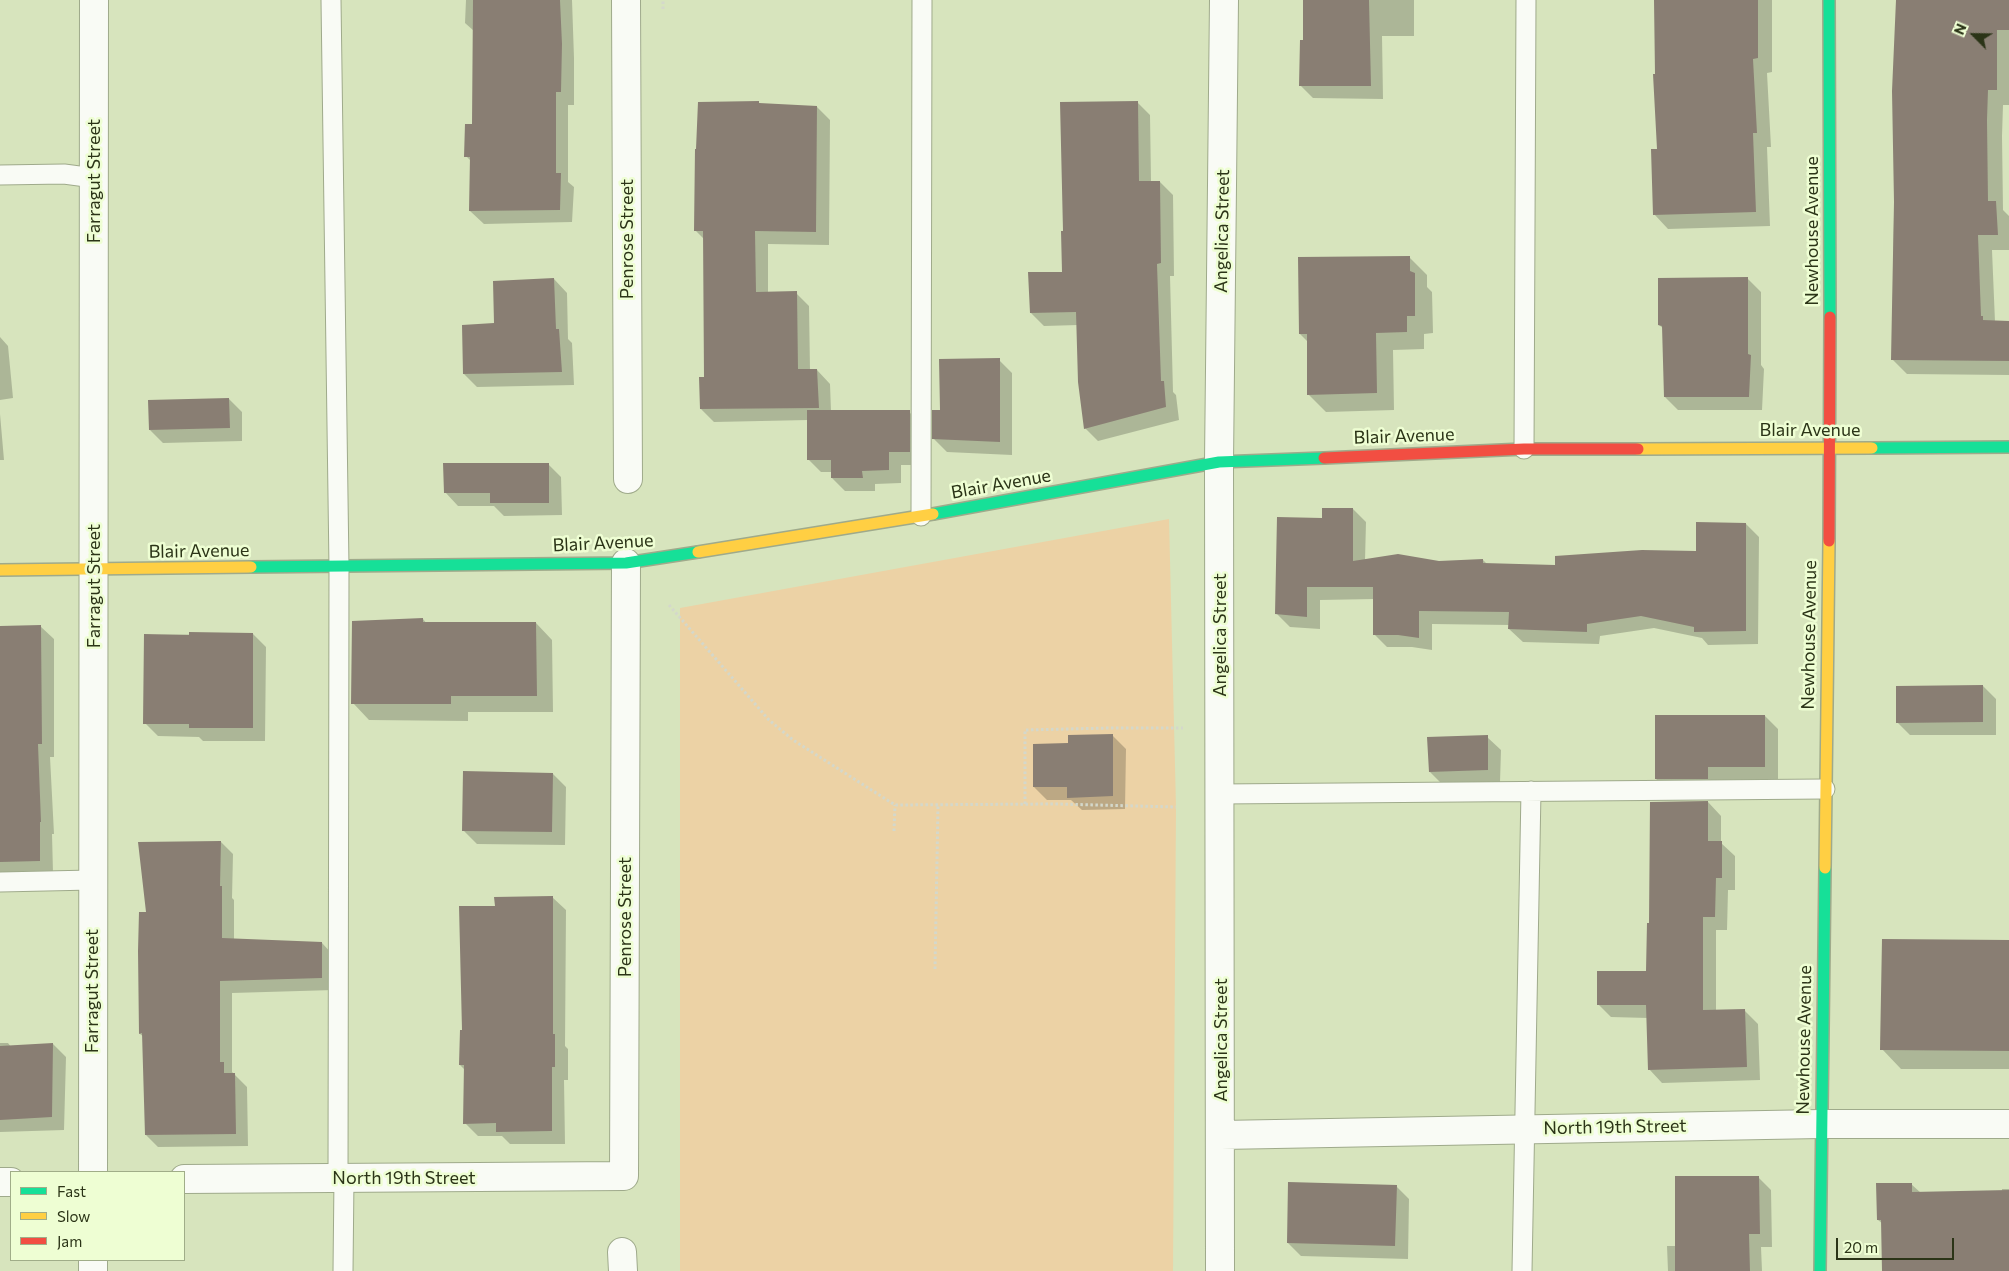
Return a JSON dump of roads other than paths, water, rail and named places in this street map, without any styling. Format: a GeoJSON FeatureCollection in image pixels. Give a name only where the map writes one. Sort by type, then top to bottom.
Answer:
{"type":"FeatureCollection","features":[{"type":"Feature","properties":{"kind":"street","name":"Farragut Street"},"geometry":{"type":"LineString","coordinates":[[93,1171],[94,0]]}},
{"type":"Feature","properties":{"kind":"street","name":"Penrose Street"},"geometry":{"type":"LineString","coordinates":[[626,0],[628,479]]}},
{"type":"Feature","properties":{"kind":"street","name":"Angelica Street"},"geometry":{"type":"LineString","coordinates":[[1220,1271],[1219,462],[1224,0]]}},
{"type":"Feature","properties":{"kind":"street","name":"Newhouse Avenue"},"geometry":{"type":"LineString","coordinates":[[1820,1271],[1820,1124],[1830,447],[1828,0]]}},
{"type":"Feature","properties":{"kind":"street","name":"Blair Avenue"},"geometry":{"type":"LineString","coordinates":[[0,570],[626,563],[920,516],[1219,462],[1524,449],[2009,447]]}},
{"type":"Feature","properties":{"kind":"street","name":"Penrose Street"},"geometry":{"type":"LineString","coordinates":[[624,1176],[626,563]]}},
{"type":"Feature","properties":{"kind":"street","name":"North 19th Street"},"geometry":{"type":"LineString","coordinates":[[1221,1135],[1820,1124],[2009,1124]]}},
{"type":"Feature","properties":{"kind":"street","name":"North 19th Street"},"geometry":{"type":"LineString","coordinates":[[185,1179],[624,1176]]}},
{"type":"Feature","properties":{"kind":"lane"},"geometry":{"type":"LineString","coordinates":[[330,0],[339,567],[343,1271]]}},
{"type":"Feature","properties":{"kind":"lane"},"geometry":{"type":"LineString","coordinates":[[920,516],[922,0]]}},
{"type":"Feature","properties":{"kind":"lane"},"geometry":{"type":"LineString","coordinates":[[1524,449],[1526,0]]}},
{"type":"Feature","properties":{"kind":"lane"},"geometry":{"type":"LineString","coordinates":[[0,175],[64,174],[94,178]]}},
{"type":"Feature","properties":{"kind":"lane"},"geometry":{"type":"LineString","coordinates":[[1220,794],[1825,789]]}},
{"type":"Feature","properties":{"kind":"lane"},"geometry":{"type":"LineString","coordinates":[[1522,1271],[1531,791]]}},
{"type":"Feature","properties":{"kind":"lane"},"geometry":{"type":"LineString","coordinates":[[0,882],[92,880]]}}]}
